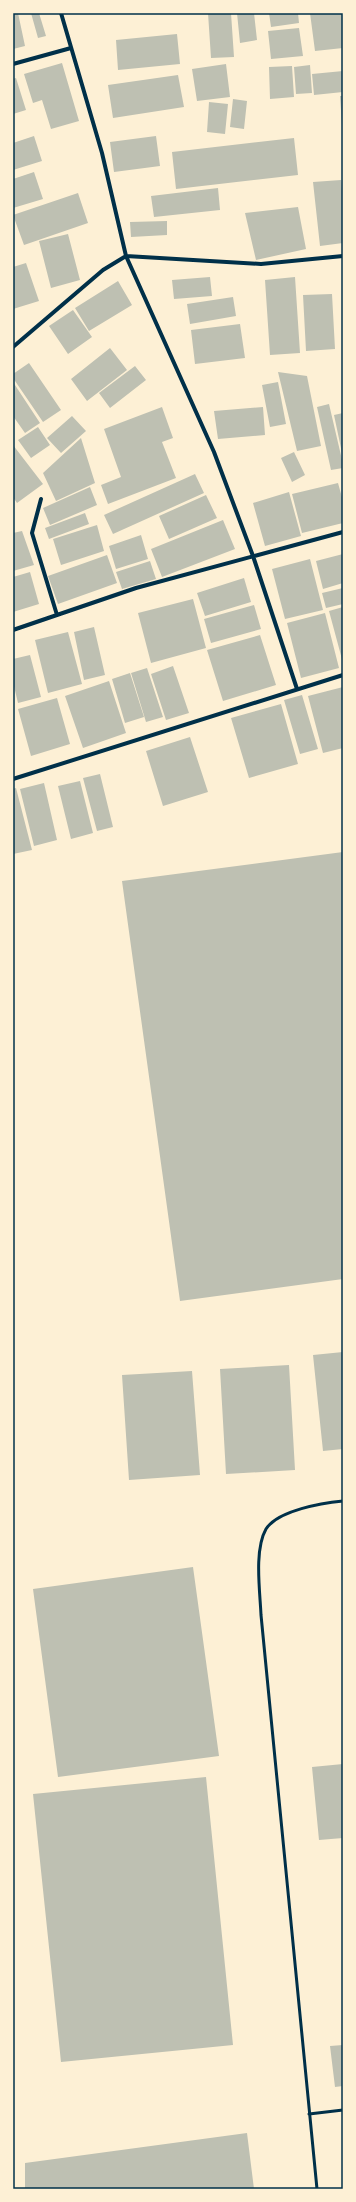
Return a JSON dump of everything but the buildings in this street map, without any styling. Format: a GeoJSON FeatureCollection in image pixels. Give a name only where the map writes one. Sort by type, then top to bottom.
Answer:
{"type":"FeatureCollection","features":[{"type":"Feature","properties":{"kind":"street"},"geometry":{"type":"LineString","coordinates":[[61,13],[102,153],[126,256],[214,452],[253,556],[297,689]]}},
{"type":"Feature","properties":{"kind":"street"},"geometry":{"type":"LineString","coordinates":[[13,64],[71,48]]}},
{"type":"Feature","properties":{"kind":"street"},"geometry":{"type":"LineString","coordinates":[[13,347],[103,270],[126,256],[261,264],[343,256]]}},
{"type":"Feature","properties":{"kind":"street"},"geometry":{"type":"LineString","coordinates":[[41,499],[32,533],[57,615]]}},
{"type":"Feature","properties":{"kind":"street"},"geometry":{"type":"LineString","coordinates":[[13,630],[136,588],[343,532]]}},
{"type":"Feature","properties":{"kind":"street"},"geometry":{"type":"LineString","coordinates":[[13,779],[343,675]]}},
{"type":"Feature","properties":{"kind":"lane"},"geometry":{"type":"LineString","coordinates":[[316,2189],[261,1615],[259,1553],[266,1528],[285,1514],[316,1504],[343,1501]]}},
{"type":"Feature","properties":{"kind":"lane"},"geometry":{"type":"LineString","coordinates":[[309,2114],[343,2110]]}}]}
